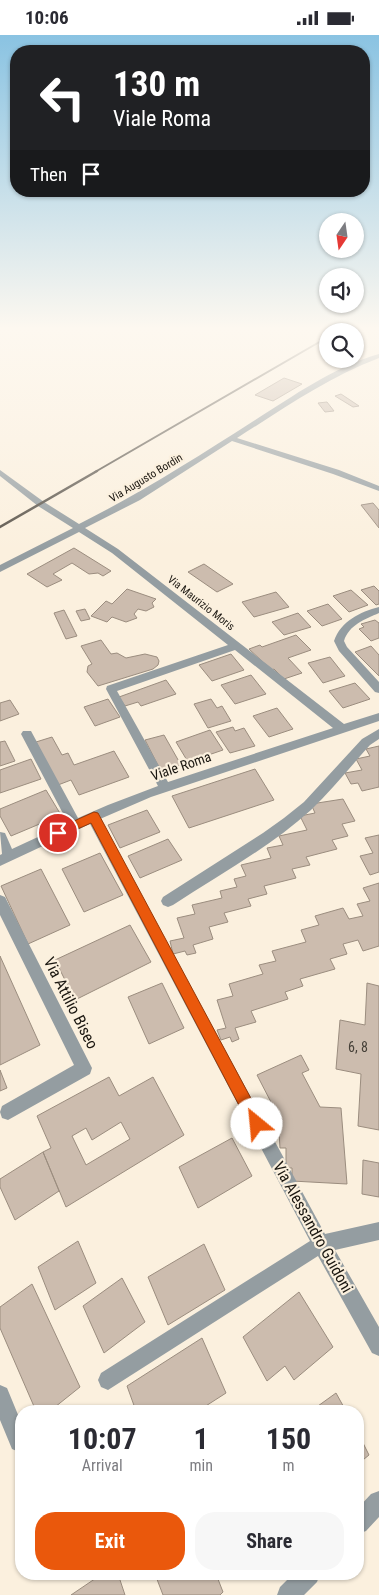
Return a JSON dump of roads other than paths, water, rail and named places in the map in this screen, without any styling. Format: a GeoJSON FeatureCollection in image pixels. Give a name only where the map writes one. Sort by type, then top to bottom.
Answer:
{"type":"FeatureCollection","features":[{"type":"Feature","properties":{"kind":"street","name":"Via Augusto Bordin"},"geometry":{"type":"LineString","coordinates":[[0,569],[159,485],[287,404]]}},
{"type":"Feature","properties":{"kind":"street"},"geometry":{"type":"LineString","coordinates":[[230,439],[336,472],[379,489]]}},
{"type":"Feature","properties":{"kind":"street","name":"Via Maurizio Moris"},"geometry":{"type":"LineString","coordinates":[[0,473],[41,503],[115,551],[341,728]]}},
{"type":"Feature","properties":{"kind":"street"},"geometry":{"type":"LineString","coordinates":[[379,610],[356,619],[342,634],[339,641],[343,649],[379,689]]}},
{"type":"Feature","properties":{"kind":"street"},"geometry":{"type":"LineString","coordinates":[[165,788],[112,689],[236,646]]}},
{"type":"Feature","properties":{"kind":"street","name":"Viale Roma"},"geometry":{"type":"LineString","coordinates":[[4,858],[75,825],[165,788],[341,728],[379,717]]}},
{"type":"Feature","properties":{"kind":"street"},"geometry":{"type":"LineString","coordinates":[[168,901],[268,837],[288,822],[308,805],[366,742],[379,733]]}},
{"type":"Feature","properties":{"kind":"street"},"geometry":{"type":"LineString","coordinates":[[27,734],[75,825]]}},
{"type":"Feature","properties":{"kind":"street","name":"Via Alessandro Guidoni"},"geometry":{"type":"LineString","coordinates":[[94,817],[321,1244],[379,1346]]}},
{"type":"Feature","properties":{"kind":"street"},"geometry":{"type":"LineString","coordinates":[[0,837],[4,858]]}},
{"type":"Feature","properties":{"kind":"street","name":"Via Attilio Biseo"},"geometry":{"type":"LineString","coordinates":[[0,901],[84,1068],[8,1112]]}},
{"type":"Feature","properties":{"kind":"street"},"geometry":{"type":"LineString","coordinates":[[108,1380],[321,1244],[379,1231]]}},
{"type":"Feature","properties":{"kind":"street"},"geometry":{"type":"LineString","coordinates":[[0,1395],[15,1432]]}},
{"type":"Feature","properties":{"kind":"street"},"geometry":{"type":"LineString","coordinates":[[364,1517],[379,1502]]}},
{"type":"Feature","properties":{"kind":"street"},"geometry":{"type":"LineString","coordinates":[[288,1595],[303,1580]]}},
{"type":"Feature","properties":{"kind":"railway"},"geometry":{"type":"LineString","coordinates":[[95,472],[213,404]]}},
{"type":"Feature","properties":{"kind":"railway"},"geometry":{"type":"LineString","coordinates":[[0,527],[97,471]]}}]}
